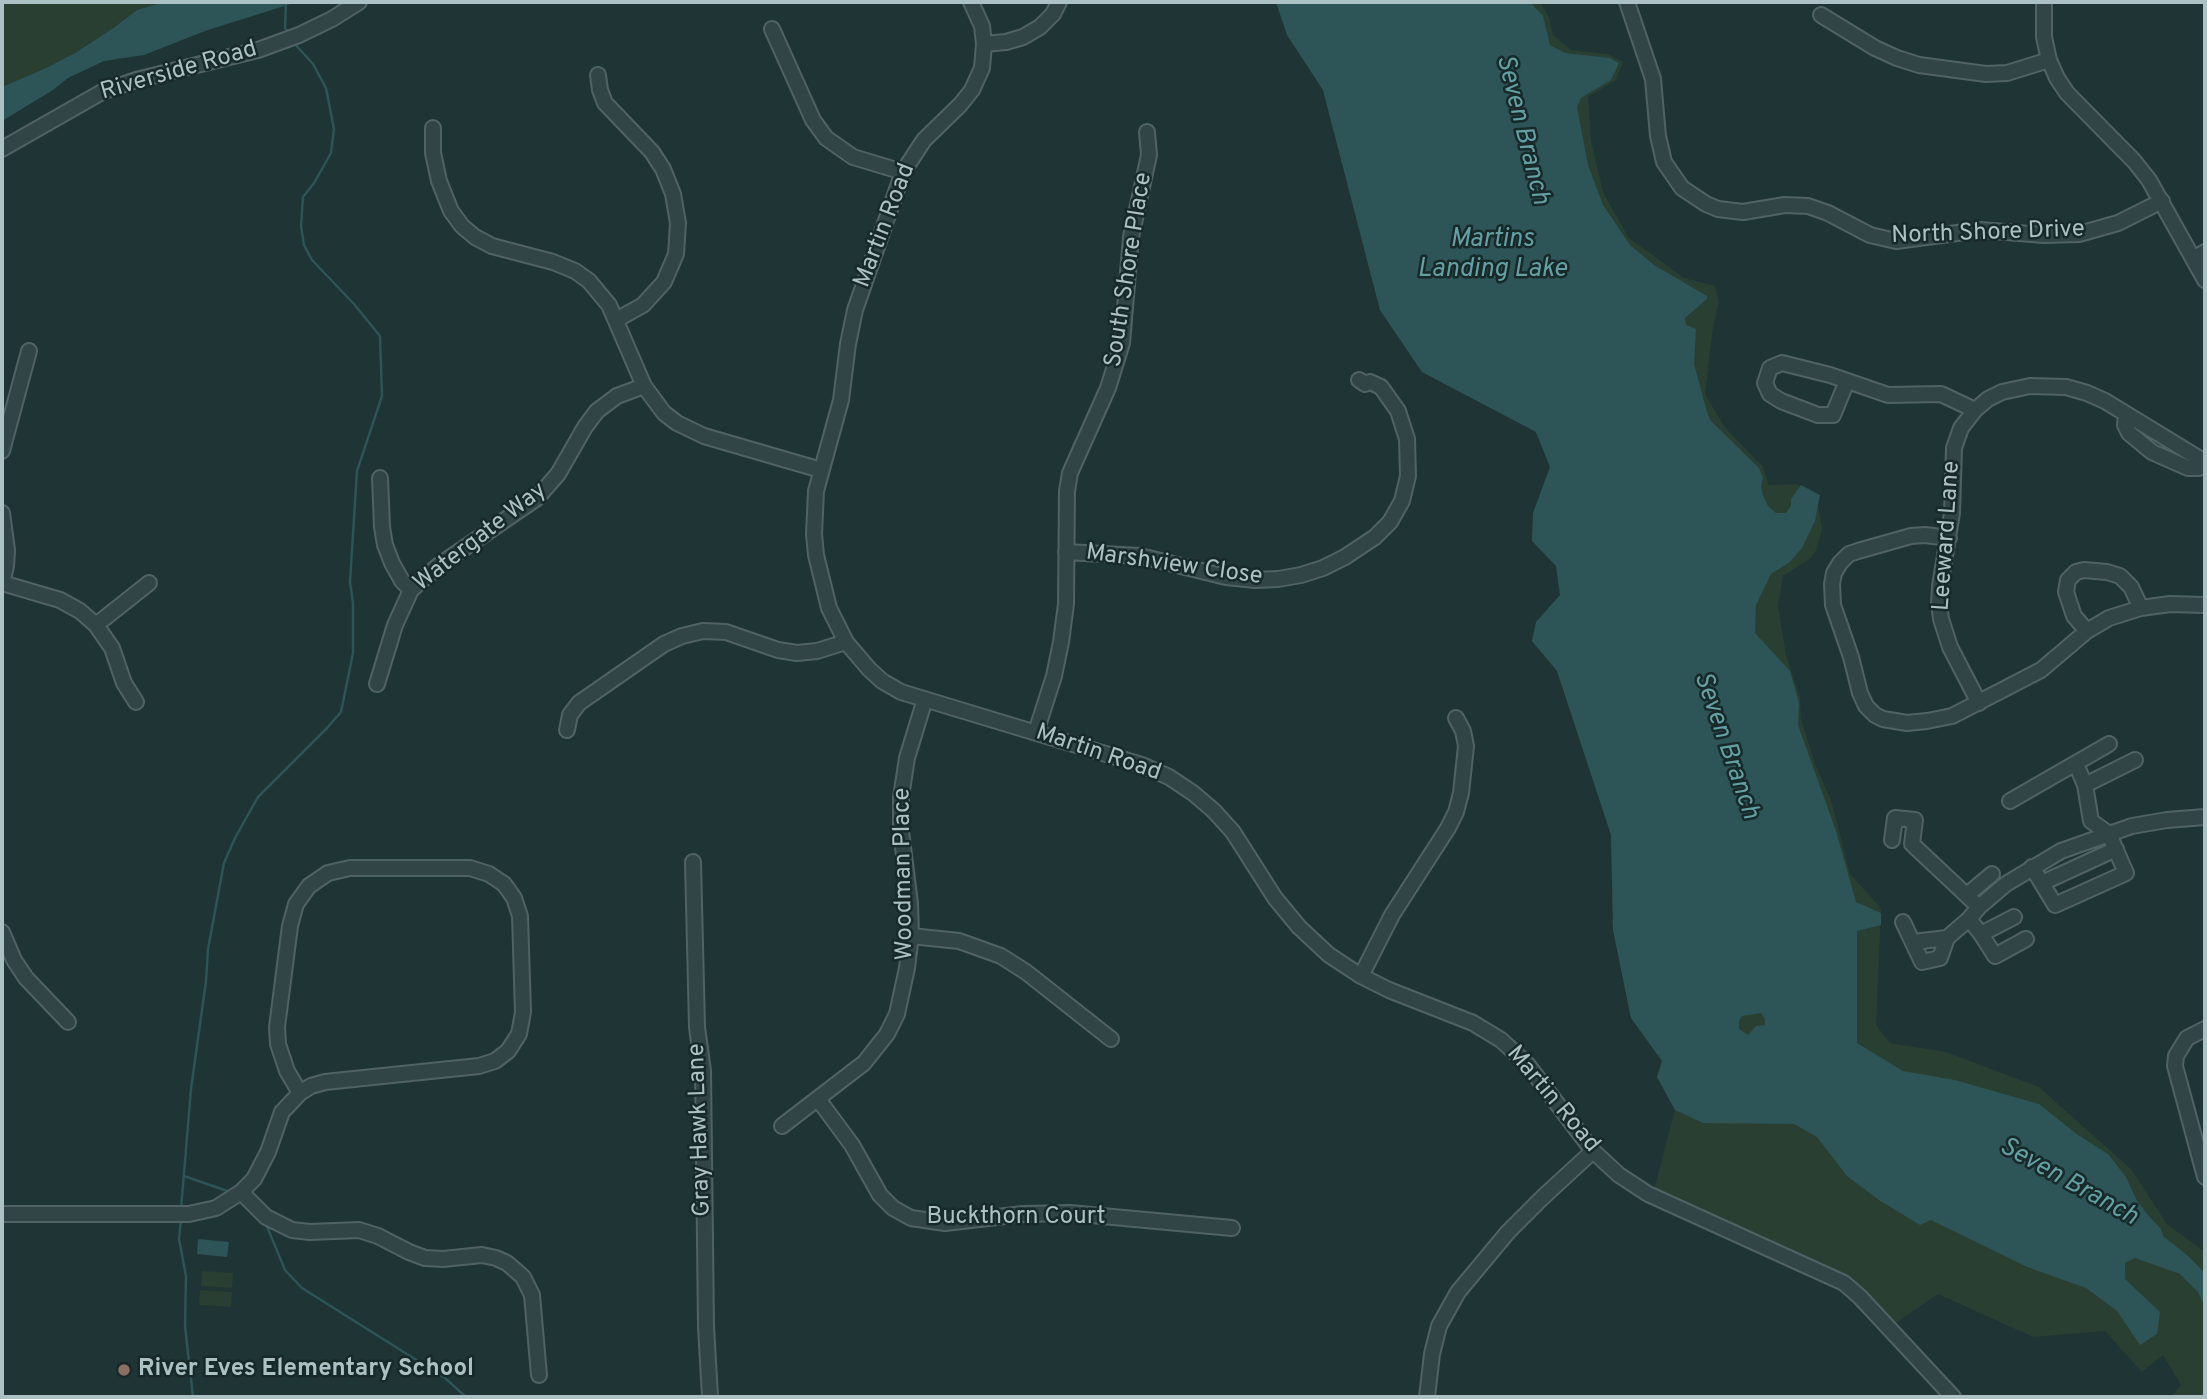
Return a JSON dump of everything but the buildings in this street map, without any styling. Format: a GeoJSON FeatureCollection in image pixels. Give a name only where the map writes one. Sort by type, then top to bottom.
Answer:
{"type":"FeatureCollection","features":[{"type":"Feature","properties":{"kind":"street","name":"Riverside Road"},"geometry":{"type":"LineString","coordinates":[[2,149],[102,92],[136,80],[258,50],[299,35],[359,2]]}},
{"type":"Feature","properties":{"kind":"street","name":"Martin Road"},"geometry":{"type":"LineString","coordinates":[[971,2],[982,26],[982,68],[972,90],[924,140],[903,172],[855,310],[841,400],[821,470],[814,512],[816,555],[829,608],[846,642],[882,681],[901,692],[1142,765],[1169,777],[1194,793],[1233,832],[1275,898],[1299,927],[1329,955],[1389,990],[1473,1023],[1501,1040],[1527,1064],[1593,1151],[1619,1175],[1648,1194],[1844,1283],[1860,1297],[1946,1395]]}},
{"type":"Feature","properties":{"kind":"street"},"geometry":{"type":"LineString","coordinates":[[984,44],[1023,37],[1040,27],[1053,14],[1059,2]]}},
{"type":"Feature","properties":{"kind":"street","name":"North Shore Drive"},"geometry":{"type":"LineString","coordinates":[[1627,2],[1653,79],[1658,136],[1664,162],[1682,188],[1718,209],[1742,212],[1785,205],[1808,206],[1828,213],[1870,235],[1896,240],[1980,230],[2044,235],[2079,234],[2118,223],[2162,201]]}},
{"type":"Feature","properties":{"kind":"street"},"geometry":{"type":"LineString","coordinates":[[2044,2],[2044,37],[2049,60],[2057,78],[2067,93],[2134,161],[2199,256],[2205,280]]}},
{"type":"Feature","properties":{"kind":"street"},"geometry":{"type":"LineString","coordinates":[[1821,15],[1875,48],[1919,65],[1986,74],[2007,73],[2049,60]]}},
{"type":"Feature","properties":{"kind":"street"},"geometry":{"type":"LineString","coordinates":[[772,29],[813,120],[826,138],[853,157],[903,172]]}},
{"type":"Feature","properties":{"kind":"street"},"geometry":{"type":"LineString","coordinates":[[598,75],[600,90],[606,103],[652,152],[663,169],[673,194],[678,223],[676,254],[664,282],[643,305],[616,320]]}},
{"type":"Feature","properties":{"kind":"street"},"geometry":{"type":"LineString","coordinates":[[433,128],[433,153],[439,181],[451,211],[462,226],[492,246],[554,262],[575,271],[599,292],[616,320],[644,386],[664,413],[691,431],[821,470]]}},
{"type":"Feature","properties":{"kind":"street","name":"South Shore Place"},"geometry":{"type":"LineString","coordinates":[[1037,732],[1054,676],[1066,604],[1067,491],[1070,472],[1108,388],[1122,343],[1131,237],[1149,155],[1147,132]]}},
{"type":"Feature","properties":{"kind":"street"},"geometry":{"type":"LineString","coordinates":[[2,451],[6,419],[29,351]]}},
{"type":"Feature","properties":{"kind":"street"},"geometry":{"type":"LineString","coordinates":[[1847,382],[1833,415],[1818,415],[1781,401],[1770,394],[1765,383],[1770,368],[1782,363],[1847,382],[1888,395],[1941,394],[1975,410],[2002,392],[2043,385],[2066,387],[2105,401],[2126,414],[2125,425],[2129,433],[2152,452],[2188,468],[2199,468],[2205,463]]}},
{"type":"Feature","properties":{"kind":"street","name":"Marshview Close"},"geometry":{"type":"LineString","coordinates":[[1066,552],[1140,556],[1226,577],[1255,580],[1301,575],[1345,557],[1375,537],[1390,522],[1402,500],[1408,476],[1407,439],[1398,411],[1381,387],[1359,380]]}},
{"type":"Feature","properties":{"kind":"street","name":"Watergate Way"},"geometry":{"type":"LineString","coordinates":[[377,684],[395,625],[411,590],[438,566],[537,498],[558,474],[584,427],[597,411],[617,396],[644,386]]}},
{"type":"Feature","properties":{"kind":"street","name":"Leeward Lane"},"geometry":{"type":"LineString","coordinates":[[1975,410],[1961,428],[1954,448],[1952,513],[1940,586],[1941,619],[1950,646],[1979,703]]}},
{"type":"Feature","properties":{"kind":"street"},"geometry":{"type":"LineString","coordinates":[[380,478],[385,545],[402,581],[411,590]]}},
{"type":"Feature","properties":{"kind":"street"},"geometry":{"type":"LineString","coordinates":[[2,513],[7,550],[2,583],[60,600],[80,611],[96,625],[112,648],[124,683],[135,702]]}},
{"type":"Feature","properties":{"kind":"street"},"geometry":{"type":"LineString","coordinates":[[1948,538],[1911,536],[1849,554],[1834,573],[1833,605],[1852,657],[1860,693],[1866,706],[1875,715],[1891,721],[1927,721],[1952,716],[2041,670],[2087,631],[2109,618],[2141,608],[2170,604],[2205,605]]}},
{"type":"Feature","properties":{"kind":"street"},"geometry":{"type":"LineString","coordinates":[[2087,631],[2074,616],[2066,592],[2068,580],[2076,572],[2107,572],[2120,576],[2131,587],[2141,608]]}},
{"type":"Feature","properties":{"kind":"street"},"geometry":{"type":"LineString","coordinates":[[96,625],[149,583]]}},
{"type":"Feature","properties":{"kind":"street"},"geometry":{"type":"LineString","coordinates":[[567,730],[570,715],[579,703],[664,644],[682,636],[703,631],[726,632],[778,650],[797,653],[817,651],[846,642]]}},
{"type":"Feature","properties":{"kind":"street","name":"Woodman Place"},"geometry":{"type":"LineString","coordinates":[[782,1126],[864,1063],[887,1034],[897,1014],[911,936],[910,903],[901,831],[901,797],[907,758],[925,699]]}},
{"type":"Feature","properties":{"kind":"street"},"geometry":{"type":"LineString","coordinates":[[1361,976],[1392,915],[1456,811],[1461,793],[1466,746],[1463,731],[1456,718]]}},
{"type":"Feature","properties":{"kind":"street"},"geometry":{"type":"LineString","coordinates":[[2010,801],[2109,744]]}},
{"type":"Feature","properties":{"kind":"street"},"geometry":{"type":"LineString","coordinates":[[2085,785],[2135,760]]}},
{"type":"Feature","properties":{"kind":"street"},"geometry":{"type":"LineString","coordinates":[[2032,867],[2055,905],[2126,873],[2109,834],[2091,821],[2085,785],[2076,764]]}},
{"type":"Feature","properties":{"kind":"street"},"geometry":{"type":"LineString","coordinates":[[1903,922],[1923,962],[1940,958],[1947,938],[1979,907],[2006,884],[2061,851],[2132,826],[2205,817]]}},
{"type":"Feature","properties":{"kind":"street"},"geometry":{"type":"LineString","coordinates":[[1892,840],[1895,818],[1915,820],[1912,844],[1979,907]]}},
{"type":"Feature","properties":{"kind":"street"},"geometry":{"type":"LineString","coordinates":[[2042,883],[2116,849]]}},
{"type":"Feature","properties":{"kind":"street","name":"Gray Hawk Lane"},"geometry":{"type":"LineString","coordinates":[[694,862],[697,1027],[703,1071],[706,1326],[710,1397]]}},
{"type":"Feature","properties":{"kind":"street"},"geometry":{"type":"LineString","coordinates":[[2,1214],[189,1214],[216,1208],[241,1192],[254,1179],[263,1164],[282,1112],[300,1093],[312,1086],[479,1066],[495,1061],[508,1051],[519,1034],[523,1012],[520,916],[514,898],[504,884],[489,873],[470,868],[350,869],[328,873],[309,886],[296,904],[290,926],[277,1027],[282,1059],[300,1093]]}},
{"type":"Feature","properties":{"kind":"street"},"geometry":{"type":"LineString","coordinates":[[1966,895],[1992,874]]}},
{"type":"Feature","properties":{"kind":"street"},"geometry":{"type":"LineString","coordinates":[[1981,934],[2014,917]]}},
{"type":"Feature","properties":{"kind":"street"},"geometry":{"type":"LineString","coordinates":[[1969,919],[1995,956],[2026,939]]}},
{"type":"Feature","properties":{"kind":"street"},"geometry":{"type":"LineString","coordinates":[[2,932],[14,960],[26,978],[68,1022]]}},
{"type":"Feature","properties":{"kind":"street"},"geometry":{"type":"LineString","coordinates":[[911,936],[959,941],[1001,956],[1026,972],[1111,1039]]}},
{"type":"Feature","properties":{"kind":"street"},"geometry":{"type":"LineString","coordinates":[[1913,942],[1947,938]]}},
{"type":"Feature","properties":{"kind":"street"},"geometry":{"type":"LineString","coordinates":[[2205,1029],[2187,1038],[2176,1056],[2175,1066],[2205,1177]]}},
{"type":"Feature","properties":{"kind":"street","name":"Buckthorn Court"},"geometry":{"type":"LineString","coordinates":[[818,1099],[852,1145],[880,1195],[893,1208],[911,1218],[945,1223],[1023,1214],[1070,1213],[1232,1228]]}},
{"type":"Feature","properties":{"kind":"street"},"geometry":{"type":"LineString","coordinates":[[1427,1397],[1432,1354],[1440,1326],[1458,1292],[1525,1215],[1593,1151]]}},
{"type":"Feature","properties":{"kind":"street"},"geometry":{"type":"LineString","coordinates":[[241,1192],[266,1217],[292,1230],[359,1230],[425,1258],[482,1255],[507,1263],[523,1277],[532,1295],[539,1375]]}},
{"type":"Feature","properties":{"kind":"green space"},"geometry":{"type":"Polygon","coordinates":[[[2,2],[163,2],[137,10],[75,53],[2,87],[2,2]]]}},
{"type":"Feature","properties":{"kind":"green space","name":"Martins Landing Lake"},"geometry":{"type":"Polygon","coordinates":[[[1276,2],[1540,2],[1549,17],[1553,35],[1571,50],[1608,54],[1623,62],[1616,80],[1588,97],[1591,141],[1603,192],[1629,238],[1684,278],[1715,286],[1719,302],[1713,327],[1705,394],[1724,426],[1763,467],[1769,485],[1797,484],[1817,497],[1822,529],[1817,549],[1811,558],[1783,576],[1778,606],[1786,655],[1800,698],[1801,719],[1815,764],[1831,800],[1850,874],[1881,908],[1876,1025],[1890,1043],[1946,1052],[2039,1087],[2131,1169],[2167,1224],[2205,1252],[2205,1397],[2171,1397],[2181,1385],[2163,1355],[2142,1372],[2105,1331],[2033,1337],[1938,1294],[1891,1326],[1869,1298],[1832,1269],[1654,1190],[1675,1110],[1657,1077],[1662,1061],[1631,1018],[1613,930],[1611,835],[1557,671],[1532,641],[1536,622],[1560,595],[1556,566],[1532,541],[1533,513],[1550,467],[1536,432],[1422,372],[1380,310],[1323,90],[1287,35],[1276,2]]]}},
{"type":"Feature","properties":{"kind":"green space"},"geometry":{"type":"Polygon","coordinates":[[[202,1271],[233,1273],[232,1288],[201,1286],[202,1271]]]}},
{"type":"Feature","properties":{"kind":"green space"},"geometry":{"type":"Polygon","coordinates":[[[200,1290],[232,1292],[231,1307],[199,1305],[200,1290]]]}},
{"type":"Feature","properties":{"kind":"water"},"geometry":{"type":"Polygon","coordinates":[[[163,2],[297,2],[205,31],[144,55],[104,61],[68,78],[2,121],[2,87],[75,53],[137,10],[163,2]]]}},
{"type":"Feature","properties":{"kind":"water","name":"Martins Landing Lake"},"geometry":{"type":"Polygon","coordinates":[[[1276,2],[1530,2],[1543,16],[1550,45],[1565,53],[1610,58],[1619,63],[1611,80],[1581,98],[1577,107],[1588,165],[1603,205],[1630,245],[1654,265],[1707,296],[1707,299],[1685,318],[1686,325],[1696,329],[1694,364],[1705,405],[1710,420],[1759,468],[1763,478],[1761,487],[1768,506],[1776,513],[1786,513],[1791,506],[1791,499],[1801,485],[1820,495],[1815,521],[1802,548],[1790,562],[1771,574],[1756,605],[1755,633],[1790,671],[1799,703],[1798,725],[1836,831],[1856,902],[1881,913],[1881,925],[1857,931],[1857,1043],[1903,1071],[1955,1080],[2039,1104],[2078,1135],[2108,1154],[2126,1177],[2136,1199],[2161,1229],[2163,1236],[2205,1273],[2203,1303],[2198,1292],[2180,1274],[2135,1258],[2125,1263],[2125,1279],[2160,1312],[2157,1334],[2140,1345],[2117,1311],[2086,1288],[2027,1267],[1931,1220],[1920,1225],[1847,1176],[1817,1137],[1794,1124],[1703,1123],[1675,1110],[1657,1077],[1662,1061],[1631,1018],[1613,930],[1611,835],[1557,671],[1532,641],[1536,622],[1560,595],[1556,566],[1532,541],[1533,513],[1550,467],[1536,432],[1422,372],[1380,310],[1323,90],[1287,35],[1276,2]],[[1761,1013],[1742,1016],[1739,1029],[1748,1035],[1756,1026],[1765,1025],[1761,1013]]]}},
{"type":"Feature","properties":{"kind":"water"},"geometry":{"type":"Polygon","coordinates":[[[198,1239],[229,1242],[227,1257],[197,1254],[198,1239]]]}},
{"type":"Feature","properties":{"kind":"waterway"},"geometry":{"type":"LineString","coordinates":[[286,2],[285,28],[288,33]]}},
{"type":"Feature","properties":{"kind":"waterway"},"geometry":{"type":"LineString","coordinates":[[181,1209],[191,1089],[208,949],[224,863],[258,797],[341,712],[353,653],[353,603],[350,582],[357,471],[382,396],[380,336],[312,260],[304,245],[301,226],[303,197],[331,153],[334,129],[326,88],[313,64],[293,42]]}},
{"type":"Feature","properties":{"kind":"waterway"},"geometry":{"type":"LineString","coordinates":[[184,1176],[230,1192]]}},
{"type":"Feature","properties":{"kind":"waterway"},"geometry":{"type":"LineString","coordinates":[[181,1219],[179,1239],[186,1276],[185,1326],[193,1397]]}},
{"type":"Feature","properties":{"kind":"waterway"},"geometry":{"type":"LineString","coordinates":[[266,1224],[285,1270],[302,1288],[445,1378],[466,1397]]}},
{"type":"Feature","properties":{"kind":"waterway","name":"Seven Branch"},"geometry":{"type":"LineString","coordinates":[[2205,1308],[2205,1315]]}},
{"type":"Feature","properties":{"kind":"place","name":"River Eves Elementary School"},"geometry":{"type":"Point","coordinates":[124,1370]}}]}
